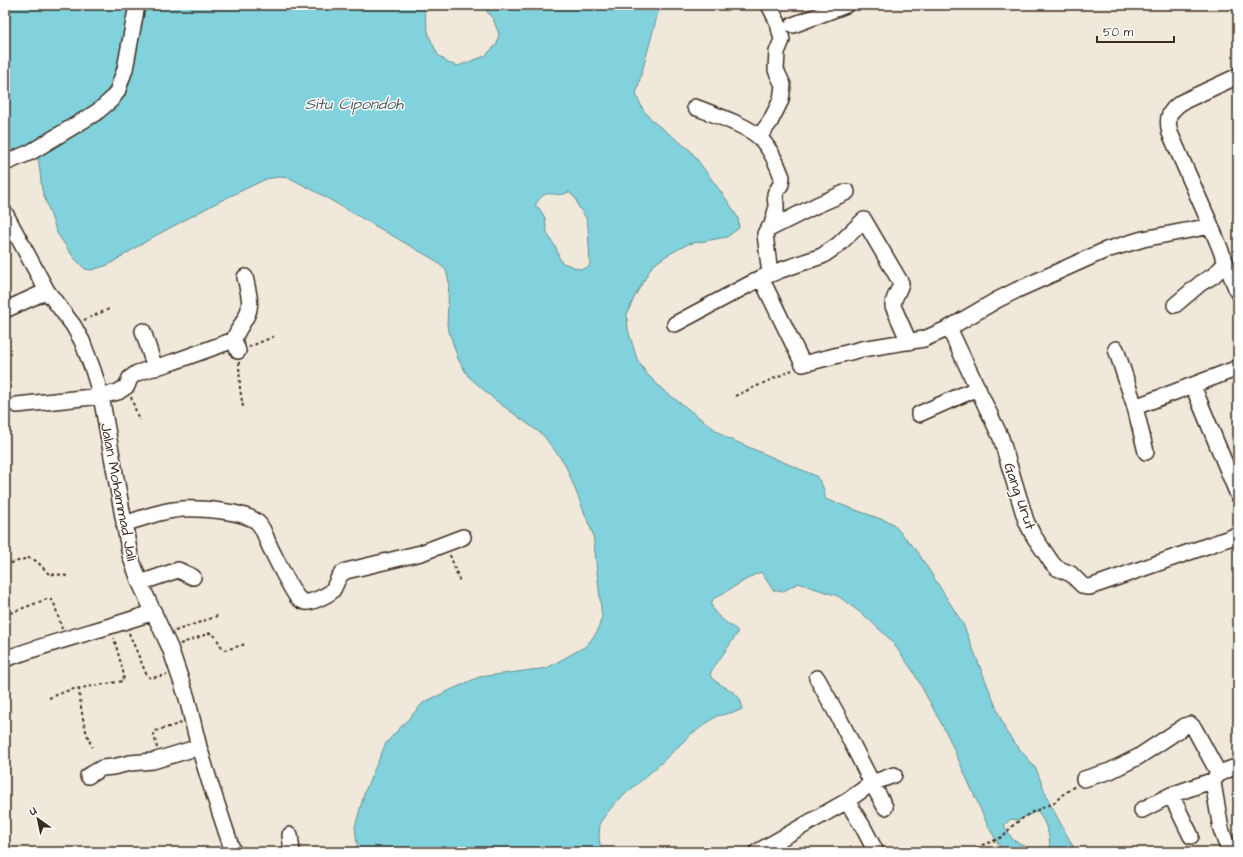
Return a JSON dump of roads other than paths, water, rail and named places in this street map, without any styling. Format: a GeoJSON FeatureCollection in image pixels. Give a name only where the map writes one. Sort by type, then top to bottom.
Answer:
{"type":"FeatureCollection","features":[{"type":"Feature","properties":{"kind":"street"},"geometry":{"type":"LineString","coordinates":[[5,163],[31,152],[97,112],[111,100],[117,92],[124,69],[137,5]]}},
{"type":"Feature","properties":{"kind":"street"},"geometry":{"type":"LineString","coordinates":[[759,137],[770,122],[781,100],[783,85],[776,70],[777,52],[782,40],[778,23],[768,5]]}},
{"type":"Feature","properties":{"kind":"street"},"geometry":{"type":"LineString","coordinates":[[793,25],[846,5]]}},
{"type":"Feature","properties":{"kind":"street"},"geometry":{"type":"LineString","coordinates":[[1238,76],[1182,102],[1175,107],[1170,114],[1168,123],[1170,133],[1238,293]]}},
{"type":"Feature","properties":{"kind":"street"},"geometry":{"type":"LineString","coordinates":[[696,107],[744,128],[759,137],[768,148],[782,177],[775,194],[776,210],[771,228]]}},
{"type":"Feature","properties":{"kind":"street"},"geometry":{"type":"LineString","coordinates":[[847,192],[767,230],[765,234],[766,276],[803,364],[862,349],[924,339],[949,328],[996,300],[1106,250],[1143,239],[1210,226]]}},
{"type":"Feature","properties":{"kind":"street","name":"Jalan Mohammad Jali"},"geometry":{"type":"LineString","coordinates":[[5,213],[47,291],[73,325],[82,341],[93,370],[100,396],[130,555],[140,583],[167,641],[178,672],[199,747],[233,852]]}},
{"type":"Feature","properties":{"kind":"street"},"geometry":{"type":"LineString","coordinates":[[676,324],[766,276],[822,256],[838,245],[864,220],[901,283],[900,290],[895,295],[893,300],[893,306],[909,342]]}},
{"type":"Feature","properties":{"kind":"street"},"geometry":{"type":"LineString","coordinates":[[1175,305],[1213,276],[1226,263]]}},
{"type":"Feature","properties":{"kind":"street"},"geometry":{"type":"LineString","coordinates":[[18,405],[100,396],[118,392],[127,386],[130,378],[137,373],[172,362],[236,346],[247,315],[250,300],[245,277]]}},
{"type":"Feature","properties":{"kind":"street"},"geometry":{"type":"LineString","coordinates":[[5,310],[47,291]]}},
{"type":"Feature","properties":{"kind":"street","name":"Gang Urut"},"geometry":{"type":"LineString","coordinates":[[949,328],[1001,438],[1030,529],[1052,563],[1057,568],[1070,574],[1082,585],[1090,587],[1238,535]]}},
{"type":"Feature","properties":{"kind":"street"},"geometry":{"type":"LineString","coordinates":[[143,331],[155,368]]}},
{"type":"Feature","properties":{"kind":"street"},"geometry":{"type":"LineString","coordinates":[[1116,349],[1135,407],[1146,452]]}},
{"type":"Feature","properties":{"kind":"street"},"geometry":{"type":"LineString","coordinates":[[1135,407],[1238,368]]}},
{"type":"Feature","properties":{"kind":"street"},"geometry":{"type":"LineString","coordinates":[[1192,386],[1238,495]]}},
{"type":"Feature","properties":{"kind":"street"},"geometry":{"type":"LineString","coordinates":[[919,414],[978,388]]}},
{"type":"Feature","properties":{"kind":"street"},"geometry":{"type":"LineString","coordinates":[[124,524],[159,513],[193,508],[237,514],[254,520],[259,524],[297,597],[308,602],[330,593],[339,576],[346,571],[421,552],[463,537]]}},
{"type":"Feature","properties":{"kind":"street"},"geometry":{"type":"LineString","coordinates":[[140,583],[178,570],[193,577]]}},
{"type":"Feature","properties":{"kind":"street"},"geometry":{"type":"LineString","coordinates":[[5,659],[38,647],[118,625],[154,612]]}},
{"type":"Feature","properties":{"kind":"street"},"geometry":{"type":"LineString","coordinates":[[817,678],[885,807]]}},
{"type":"Feature","properties":{"kind":"street"},"geometry":{"type":"LineString","coordinates":[[1084,779],[1110,771],[1138,757],[1190,724],[1194,728],[1216,777],[1213,786],[1220,829],[1232,852]]}},
{"type":"Feature","properties":{"kind":"street"},"geometry":{"type":"LineString","coordinates":[[88,776],[102,768],[153,761],[199,747]]}},
{"type":"Feature","properties":{"kind":"street"},"geometry":{"type":"LineString","coordinates":[[1142,810],[1171,795],[1216,777],[1238,766]]}},
{"type":"Feature","properties":{"kind":"street"},"geometry":{"type":"LineString","coordinates":[[757,852],[847,801],[872,783],[894,775]]}},
{"type":"Feature","properties":{"kind":"street"},"geometry":{"type":"LineString","coordinates":[[1171,795],[1191,836]]}},
{"type":"Feature","properties":{"kind":"street"},"geometry":{"type":"LineString","coordinates":[[847,801],[876,852]]}},
{"type":"Feature","properties":{"kind":"street"},"geometry":{"type":"LineString","coordinates":[[290,835],[292,852]]}},
{"type":"Feature","properties":{"kind":"water"},"geometry":{"type":"Polygon","coordinates":[[[5,5],[133,5],[121,65],[105,101],[35,144],[5,156],[5,5]]]}},
{"type":"Feature","properties":{"kind":"water","name":"Situ Cipondoh"},"geometry":{"type":"Polygon","coordinates":[[[144,5],[423,5],[429,36],[438,55],[448,63],[458,66],[485,56],[497,44],[499,34],[493,19],[482,5],[660,5],[636,94],[643,110],[655,123],[690,150],[729,203],[738,218],[739,228],[727,237],[688,244],[666,256],[652,266],[627,314],[628,330],[637,359],[646,373],[663,390],[725,437],[816,476],[823,487],[825,499],[892,523],[917,551],[963,624],[1006,732],[1036,769],[1050,804],[1076,852],[1045,852],[1050,848],[1049,838],[1045,825],[1038,811],[1018,820],[1011,819],[1004,825],[1012,839],[1033,851],[1040,852],[1003,852],[988,826],[948,736],[913,671],[891,640],[865,616],[838,596],[798,583],[782,592],[773,590],[761,572],[713,599],[711,604],[718,616],[737,630],[737,634],[710,675],[718,683],[738,697],[741,702],[742,709],[717,716],[690,735],[659,765],[615,803],[600,822],[599,839],[602,852],[358,852],[355,827],[365,791],[386,743],[424,702],[479,677],[547,668],[586,646],[597,632],[602,617],[593,534],[565,464],[543,435],[495,400],[468,376],[458,359],[447,325],[449,282],[446,270],[433,259],[290,178],[278,177],[266,179],[220,201],[153,237],[108,265],[92,270],[85,269],[74,258],[57,233],[42,190],[38,155],[119,101],[129,85],[144,5]],[[569,192],[564,194],[547,194],[539,199],[535,206],[539,208],[545,218],[547,233],[556,248],[560,260],[563,263],[579,269],[587,268],[590,265],[588,226],[586,218],[578,206],[576,199],[569,192]]]}}]}
